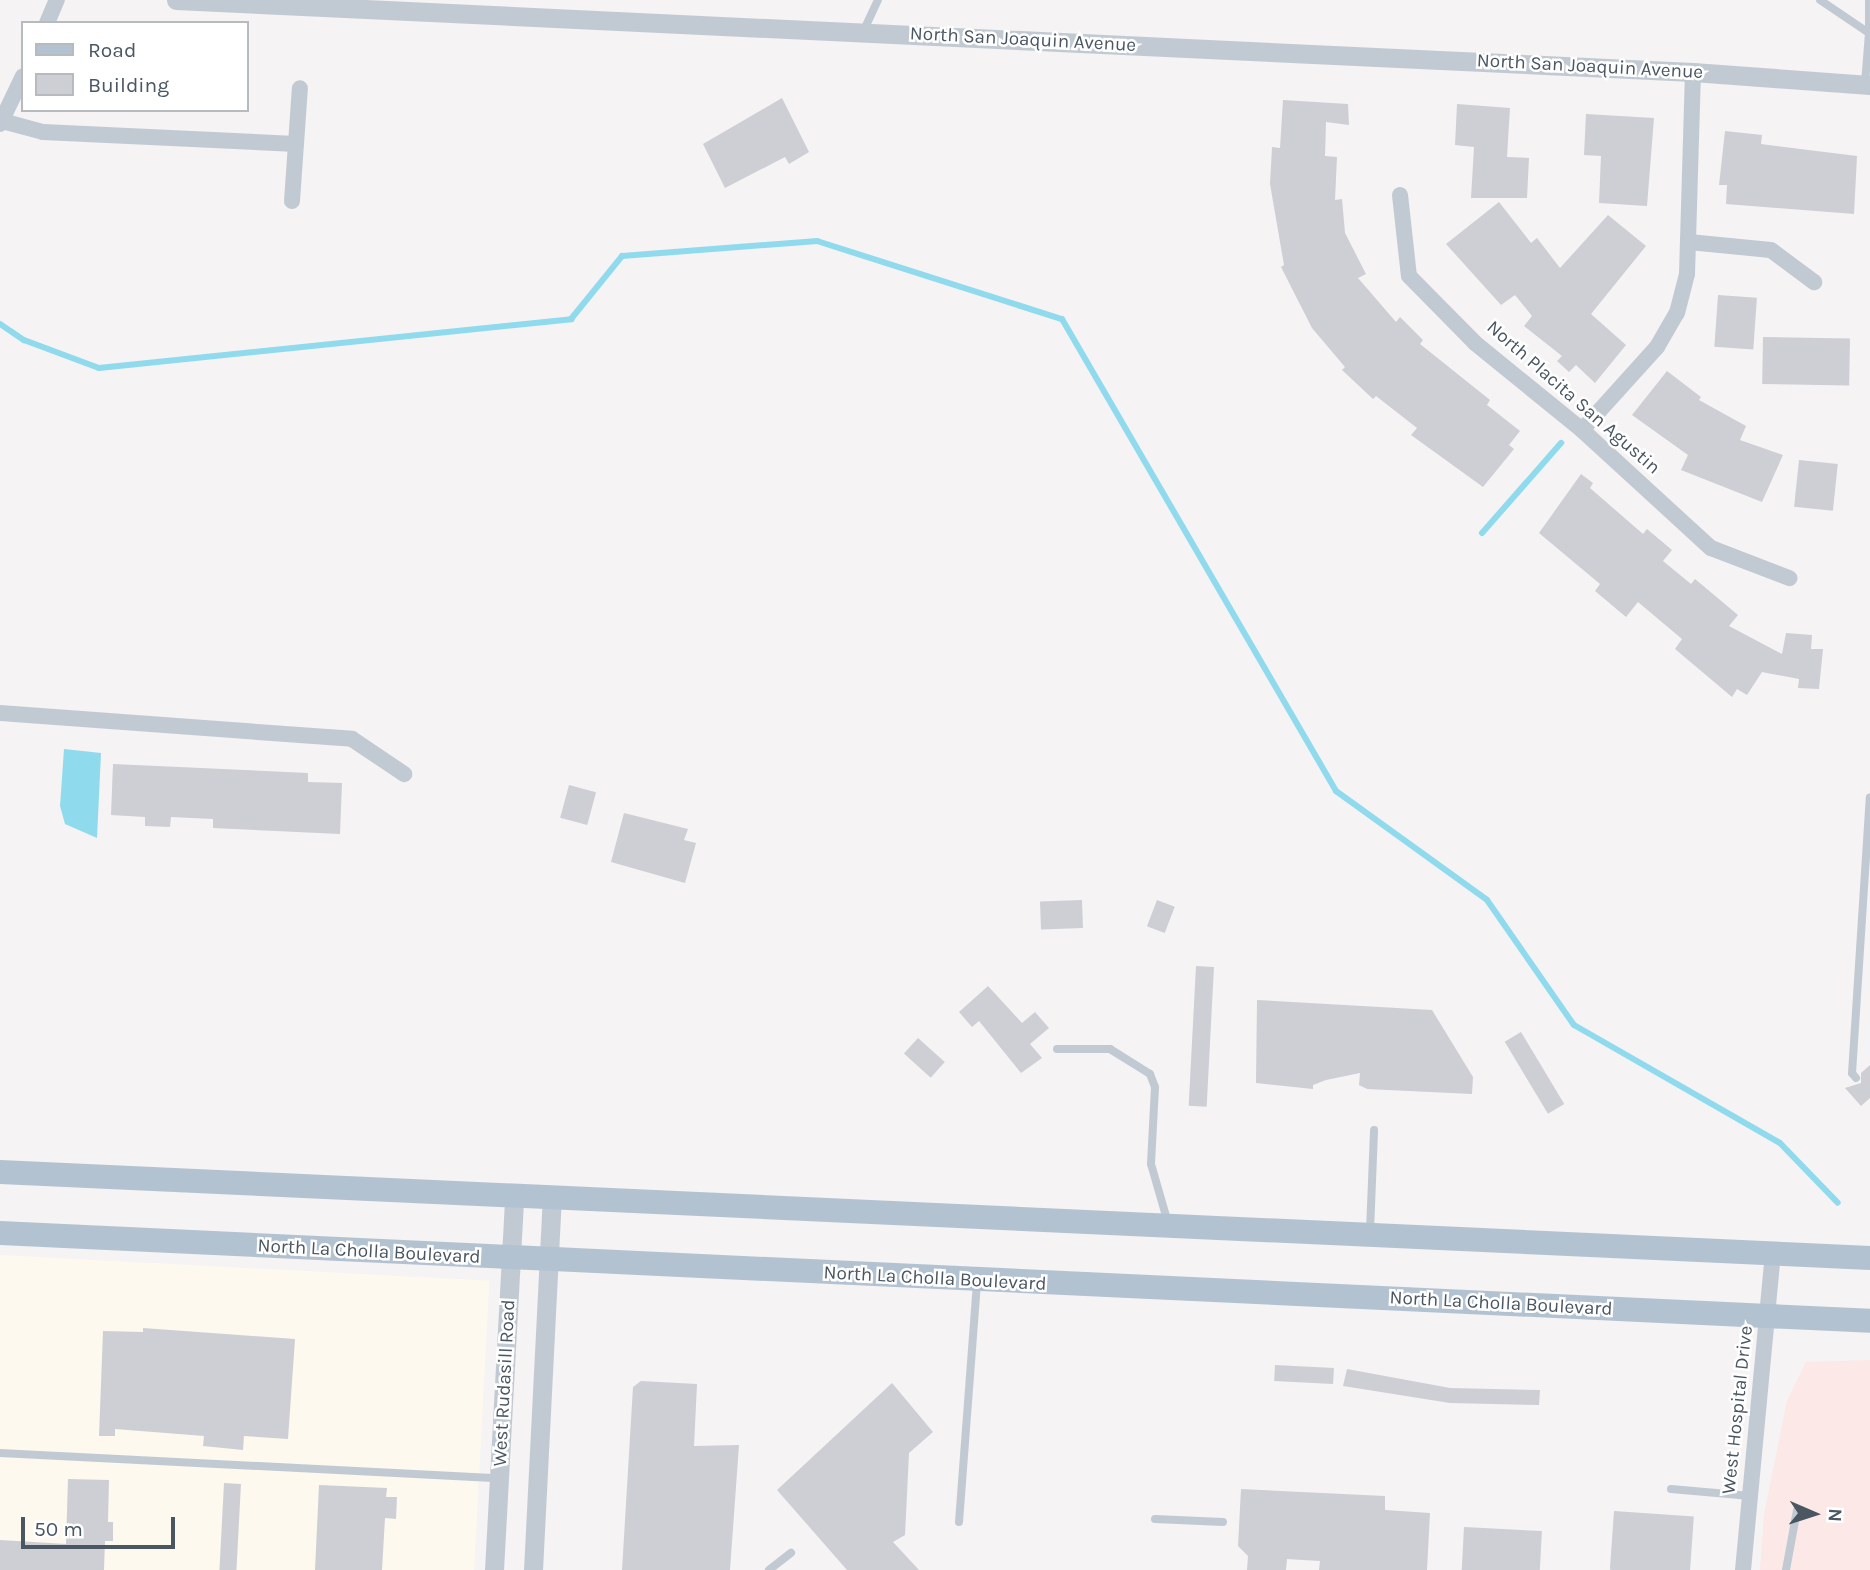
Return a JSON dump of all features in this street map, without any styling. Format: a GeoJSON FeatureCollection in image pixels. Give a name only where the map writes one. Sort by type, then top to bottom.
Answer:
{"type":"FeatureCollection","features":[{"type":"Feature","properties":{"kind":"main road"},"geometry":{"type":"LineString","coordinates":[[0,1172],[1870,1258]]}},
{"type":"Feature","properties":{"kind":"main road","name":"North La Cholla Boulevard"},"geometry":{"type":"LineString","coordinates":[[0,1233],[549,1261],[1870,1321]]}},
{"type":"Feature","properties":{"kind":"street"},"geometry":{"type":"LineString","coordinates":[[48,21],[57,0]]}},
{"type":"Feature","properties":{"kind":"street","name":"North San Joaquin Avenue"},"geometry":{"type":"LineString","coordinates":[[176,0],[1693,72],[1868,84]]}},
{"type":"Feature","properties":{"kind":"street"},"geometry":{"type":"LineString","coordinates":[[1582,430],[1657,348],[1677,313],[1689,242],[1693,72]]}},
{"type":"Feature","properties":{"kind":"street"},"geometry":{"type":"LineString","coordinates":[[21,80],[1,122],[43,132],[296,144]]}},
{"type":"Feature","properties":{"kind":"street"},"geometry":{"type":"LineString","coordinates":[[292,201],[300,88]]}},
{"type":"Feature","properties":{"kind":"street","name":"North Placita San Agustin"},"geometry":{"type":"LineString","coordinates":[[1401,195],[1409,276],[1475,343],[1582,430],[1711,548],[1789,578]]}},
{"type":"Feature","properties":{"kind":"street"},"geometry":{"type":"LineString","coordinates":[[1689,242],[1771,250],[1814,282]]}},
{"type":"Feature","properties":{"kind":"street"},"geometry":{"type":"LineString","coordinates":[[0,713],[352,740],[404,774]]}},
{"type":"Feature","properties":{"kind":"street","name":"West Rudasill Road"},"geometry":{"type":"LineString","coordinates":[[494,1570],[514,1197]]}},
{"type":"Feature","properties":{"kind":"street","name":"West Rudasill Road"},"geometry":{"type":"LineString","coordinates":[[533,1570],[552,1199]]}},
{"type":"Feature","properties":{"kind":"street","name":"West Hospital Drive"},"geometry":{"type":"LineString","coordinates":[[1744,1570],[1773,1254]]}},
{"type":"Feature","properties":{"kind":"lane"},"geometry":{"type":"LineString","coordinates":[[863,33],[878,0]]}},
{"type":"Feature","properties":{"kind":"lane"},"geometry":{"type":"LineString","coordinates":[[1820,0],[1869,33]]}},
{"type":"Feature","properties":{"kind":"lane"},"geometry":{"type":"LineString","coordinates":[[1868,84],[1869,0]]}},
{"type":"Feature","properties":{"kind":"lane"},"geometry":{"type":"LineString","coordinates":[[1856,1078],[1852,1073],[1870,798]]}},
{"type":"Feature","properties":{"kind":"lane"},"geometry":{"type":"LineString","coordinates":[[1057,1049],[1110,1049],[1150,1074],[1155,1087],[1151,1164],[1168,1226]]}},
{"type":"Feature","properties":{"kind":"lane"},"geometry":{"type":"LineString","coordinates":[[1370,1234],[1374,1130]]}},
{"type":"Feature","properties":{"kind":"lane"},"geometry":{"type":"LineString","coordinates":[[959,1522],[978,1281]]}},
{"type":"Feature","properties":{"kind":"lane"},"geometry":{"type":"LineString","coordinates":[[0,1453],[500,1478]]}},
{"type":"Feature","properties":{"kind":"lane"},"geometry":{"type":"LineString","coordinates":[[1671,1489],[1751,1496]]}},
{"type":"Feature","properties":{"kind":"lane"},"geometry":{"type":"LineString","coordinates":[[1786,1570],[1797,1510]]}},
{"type":"Feature","properties":{"kind":"lane"},"geometry":{"type":"LineString","coordinates":[[1155,1519],[1223,1522]]}},
{"type":"Feature","properties":{"kind":"lane"},"geometry":{"type":"LineString","coordinates":[[769,1570],[791,1553]]}},
{"type":"Feature","properties":{"kind":"shaded area"},"geometry":{"type":"Polygon","coordinates":[[[0,1255],[489,1281],[474,1570],[0,1570],[0,1255]]]}},
{"type":"Feature","properties":{"kind":"shaded area"},"geometry":{"type":"Polygon","coordinates":[[[1870,1360],[1870,1570],[1760,1570],[1764,1515],[1787,1401],[1806,1362],[1870,1360]]]}},
{"type":"Feature","properties":{"kind":"water"},"geometry":{"type":"Polygon","coordinates":[[[64,749],[101,753],[97,838],[65,824],[60,806],[64,749]]]}},
{"type":"Feature","properties":{"kind":"building"},"geometry":{"type":"Polygon","coordinates":[[[782,98],[809,152],[789,164],[785,157],[725,188],[703,144],[782,98]]]}},
{"type":"Feature","properties":{"kind":"building"},"geometry":{"type":"Polygon","coordinates":[[[1283,100],[1348,104],[1349,125],[1326,122],[1325,156],[1337,157],[1335,200],[1342,199],[1345,233],[1366,274],[1358,278],[1396,322],[1400,317],[1423,340],[1420,344],[1490,400],[1487,405],[1520,431],[1509,445],[1514,449],[1483,487],[1411,435],[1417,428],[1376,396],[1373,399],[1342,370],[1345,367],[1312,328],[1281,267],[1284,265],[1270,184],[1272,147],[1280,148],[1283,100]]]}},
{"type":"Feature","properties":{"kind":"building"},"geometry":{"type":"Polygon","coordinates":[[[1457,104],[1510,108],[1507,157],[1529,158],[1527,198],[1471,198],[1474,147],[1455,145],[1457,104]]]}},
{"type":"Feature","properties":{"kind":"building"},"geometry":{"type":"Polygon","coordinates":[[[1586,114],[1654,118],[1647,206],[1599,203],[1601,156],[1584,155],[1586,114]]]}},
{"type":"Feature","properties":{"kind":"building"},"geometry":{"type":"Polygon","coordinates":[[[1725,131],[1762,135],[1761,144],[1857,156],[1854,214],[1726,204],[1727,185],[1719,185],[1725,131]]]}},
{"type":"Feature","properties":{"kind":"building"},"geometry":{"type":"Polygon","coordinates":[[[1499,202],[1531,243],[1537,238],[1560,268],[1608,215],[1646,246],[1591,314],[1626,345],[1595,383],[1576,365],[1569,372],[1557,361],[1562,356],[1524,326],[1532,316],[1515,295],[1501,305],[1446,244],[1499,202]]]}},
{"type":"Feature","properties":{"kind":"building"},"geometry":{"type":"Polygon","coordinates":[[[1718,295],[1757,298],[1753,350],[1714,347],[1718,295]]]}},
{"type":"Feature","properties":{"kind":"building"},"geometry":{"type":"Polygon","coordinates":[[[1763,337],[1850,339],[1849,386],[1762,384],[1763,337]]]}},
{"type":"Feature","properties":{"kind":"building"},"geometry":{"type":"Polygon","coordinates":[[[1667,371],[1701,397],[1699,400],[1746,426],[1740,440],[1783,455],[1762,502],[1681,470],[1688,455],[1632,415],[1667,371]]]}},
{"type":"Feature","properties":{"kind":"building"},"geometry":{"type":"Polygon","coordinates":[[[1799,460],[1838,464],[1833,511],[1794,507],[1799,460]]]}},
{"type":"Feature","properties":{"kind":"building"},"geometry":{"type":"Polygon","coordinates":[[[1581,474],[1593,483],[1590,488],[1643,534],[1647,529],[1672,550],[1663,561],[1691,584],[1695,579],[1738,615],[1729,626],[1782,654],[1786,633],[1812,635],[1811,649],[1823,649],[1819,689],[1798,688],[1799,679],[1762,672],[1747,695],[1737,689],[1732,697],[1675,649],[1682,639],[1638,602],[1626,617],[1595,591],[1600,584],[1539,533],[1581,474]]]}},
{"type":"Feature","properties":{"kind":"building"},"geometry":{"type":"Polygon","coordinates":[[[113,764],[308,773],[308,782],[342,783],[340,834],[213,828],[213,819],[171,817],[170,827],[145,826],[145,817],[111,815],[113,764]]]}},
{"type":"Feature","properties":{"kind":"building"},"geometry":{"type":"Polygon","coordinates":[[[569,785],[596,792],[587,825],[560,818],[569,785]]]}},
{"type":"Feature","properties":{"kind":"building"},"geometry":{"type":"Polygon","coordinates":[[[624,813],[688,829],[684,840],[696,843],[685,883],[611,862],[624,813]]]}},
{"type":"Feature","properties":{"kind":"building"},"geometry":{"type":"Polygon","coordinates":[[[1082,900],[1083,928],[1041,929],[1040,901],[1082,900]]]}},
{"type":"Feature","properties":{"kind":"building"},"geometry":{"type":"Polygon","coordinates":[[[1157,900],[1175,907],[1165,933],[1147,926],[1157,900]]]}},
{"type":"Feature","properties":{"kind":"building"},"geometry":{"type":"Polygon","coordinates":[[[1196,966],[1214,967],[1207,1107],[1189,1106],[1196,966]]]}},
{"type":"Feature","properties":{"kind":"building"},"geometry":{"type":"Polygon","coordinates":[[[988,986],[1022,1023],[1035,1012],[1049,1028],[1030,1044],[1042,1058],[1021,1073],[979,1021],[972,1027],[959,1012],[988,986]]]}},
{"type":"Feature","properties":{"kind":"building"},"geometry":{"type":"Polygon","coordinates":[[[1257,1000],[1432,1010],[1473,1077],[1472,1094],[1367,1089],[1359,1085],[1360,1073],[1326,1080],[1313,1085],[1313,1089],[1256,1083],[1257,1000]]]}},
{"type":"Feature","properties":{"kind":"building"},"geometry":{"type":"Polygon","coordinates":[[[1521,1032],[1564,1104],[1548,1114],[1505,1042],[1521,1032]]]}},
{"type":"Feature","properties":{"kind":"building"},"geometry":{"type":"Polygon","coordinates":[[[918,1038],[945,1062],[931,1078],[904,1054],[918,1038]]]}},
{"type":"Feature","properties":{"kind":"building"},"geometry":{"type":"Polygon","coordinates":[[[1870,1065],[1870,1098],[1861,1106],[1845,1088],[1861,1083],[1861,1073],[1870,1065]]]}},
{"type":"Feature","properties":{"kind":"building"},"geometry":{"type":"Polygon","coordinates":[[[143,1328],[295,1339],[288,1439],[244,1436],[243,1450],[203,1446],[204,1436],[115,1429],[115,1436],[99,1436],[103,1331],[143,1332],[143,1328]]]}},
{"type":"Feature","properties":{"kind":"building"},"geometry":{"type":"Polygon","coordinates":[[[1275,1365],[1334,1368],[1333,1384],[1274,1381],[1275,1365]]]}},
{"type":"Feature","properties":{"kind":"building"},"geometry":{"type":"Polygon","coordinates":[[[1347,1369],[1450,1388],[1540,1390],[1539,1405],[1450,1403],[1343,1386],[1347,1369]]]}},
{"type":"Feature","properties":{"kind":"building"},"geometry":{"type":"Polygon","coordinates":[[[641,1381],[697,1384],[694,1446],[739,1445],[730,1570],[622,1570],[633,1387],[641,1381]]]}},
{"type":"Feature","properties":{"kind":"building"},"geometry":{"type":"Polygon","coordinates":[[[892,1383],[933,1432],[909,1453],[905,1535],[893,1542],[919,1570],[847,1570],[777,1490],[892,1383]]]}},
{"type":"Feature","properties":{"kind":"building"},"geometry":{"type":"Polygon","coordinates":[[[68,1479],[109,1480],[108,1522],[113,1522],[113,1541],[105,1541],[104,1570],[0,1570],[0,1540],[66,1544],[68,1479]]]}},
{"type":"Feature","properties":{"kind":"building"},"geometry":{"type":"Polygon","coordinates":[[[224,1483],[241,1484],[236,1570],[219,1570],[224,1483]]]}},
{"type":"Feature","properties":{"kind":"building"},"geometry":{"type":"Polygon","coordinates":[[[319,1485],[387,1488],[386,1497],[397,1497],[396,1519],[385,1518],[382,1570],[315,1570],[319,1485]]]}},
{"type":"Feature","properties":{"kind":"building"},"geometry":{"type":"Polygon","coordinates":[[[1241,1489],[1385,1496],[1385,1510],[1430,1513],[1427,1570],[1319,1570],[1320,1561],[1287,1559],[1286,1570],[1247,1570],[1248,1556],[1238,1546],[1241,1489]]]}},
{"type":"Feature","properties":{"kind":"building"},"geometry":{"type":"Polygon","coordinates":[[[1614,1511],[1694,1517],[1690,1570],[1610,1570],[1614,1511]]]}},
{"type":"Feature","properties":{"kind":"building"},"geometry":{"type":"Polygon","coordinates":[[[1464,1527],[1542,1531],[1540,1570],[1462,1570],[1464,1527]]]}},
{"type":"Feature","properties":{"kind":"waterway"},"geometry":{"type":"LineString","coordinates":[[0,324],[24,340],[99,368],[571,319],[622,256],[817,241],[1062,319],[1336,791],[1487,900],[1574,1025],[1780,1143],[1838,1203]]}},
{"type":"Feature","properties":{"kind":"waterway"},"geometry":{"type":"LineString","coordinates":[[1482,533],[1561,443]]}}]}
